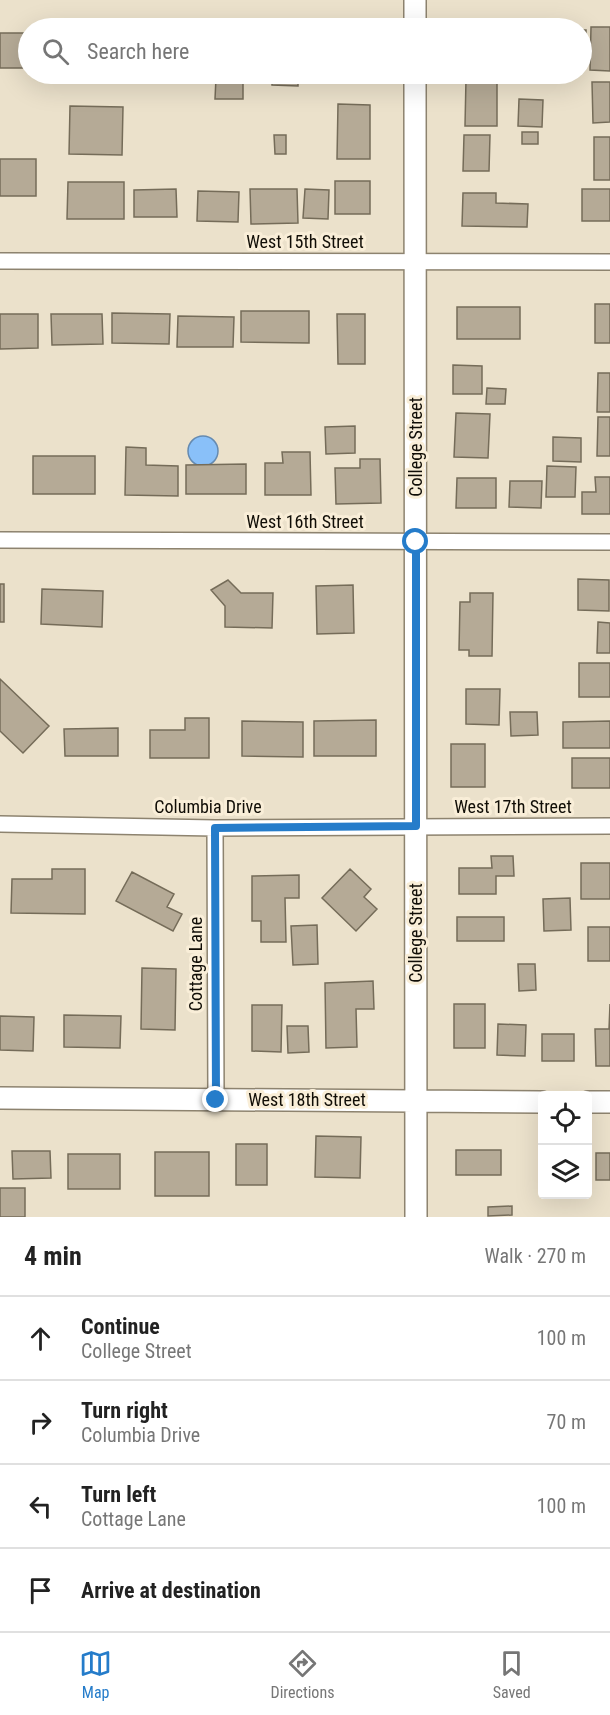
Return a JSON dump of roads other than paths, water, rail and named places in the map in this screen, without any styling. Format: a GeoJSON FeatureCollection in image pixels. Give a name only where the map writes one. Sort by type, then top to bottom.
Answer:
{"type":"FeatureCollection","features":[{"type":"Feature","properties":{"kind":"street"},"geometry":{"type":"LineString","coordinates":[[415,0],[416,18]]}},
{"type":"Feature","properties":{"kind":"street","name":"College Street"},"geometry":{"type":"LineString","coordinates":[[416,84],[416,1217]]}},
{"type":"Feature","properties":{"kind":"street","name":"West 15th Street"},"geometry":{"type":"LineString","coordinates":[[0,261],[610,262]]}},
{"type":"Feature","properties":{"kind":"street","name":"West 16th Street"},"geometry":{"type":"LineString","coordinates":[[0,540],[610,542]]}},
{"type":"Feature","properties":{"kind":"street","name":"Columbia Drive"},"geometry":{"type":"LineString","coordinates":[[0,824],[215,828],[416,826]]}},
{"type":"Feature","properties":{"kind":"street","name":"West 17th Street"},"geometry":{"type":"LineString","coordinates":[[416,826],[610,826]]}},
{"type":"Feature","properties":{"kind":"street","name":"Cottage Lane"},"geometry":{"type":"LineString","coordinates":[[215,828],[216,1100]]}},
{"type":"Feature","properties":{"kind":"street","name":"West 18th Street"},"geometry":{"type":"LineString","coordinates":[[0,1098],[538,1102]]}},
{"type":"Feature","properties":{"kind":"street"},"geometry":{"type":"LineString","coordinates":[[592,1102],[610,1102]]}},
{"type":"Feature","properties":{"kind":"water"},"geometry":{"type":"Polygon","coordinates":[[[203,436],[214,440],[218,451],[214,462],[203,466],[192,462],[188,451],[192,440],[203,436]]]}}]}
